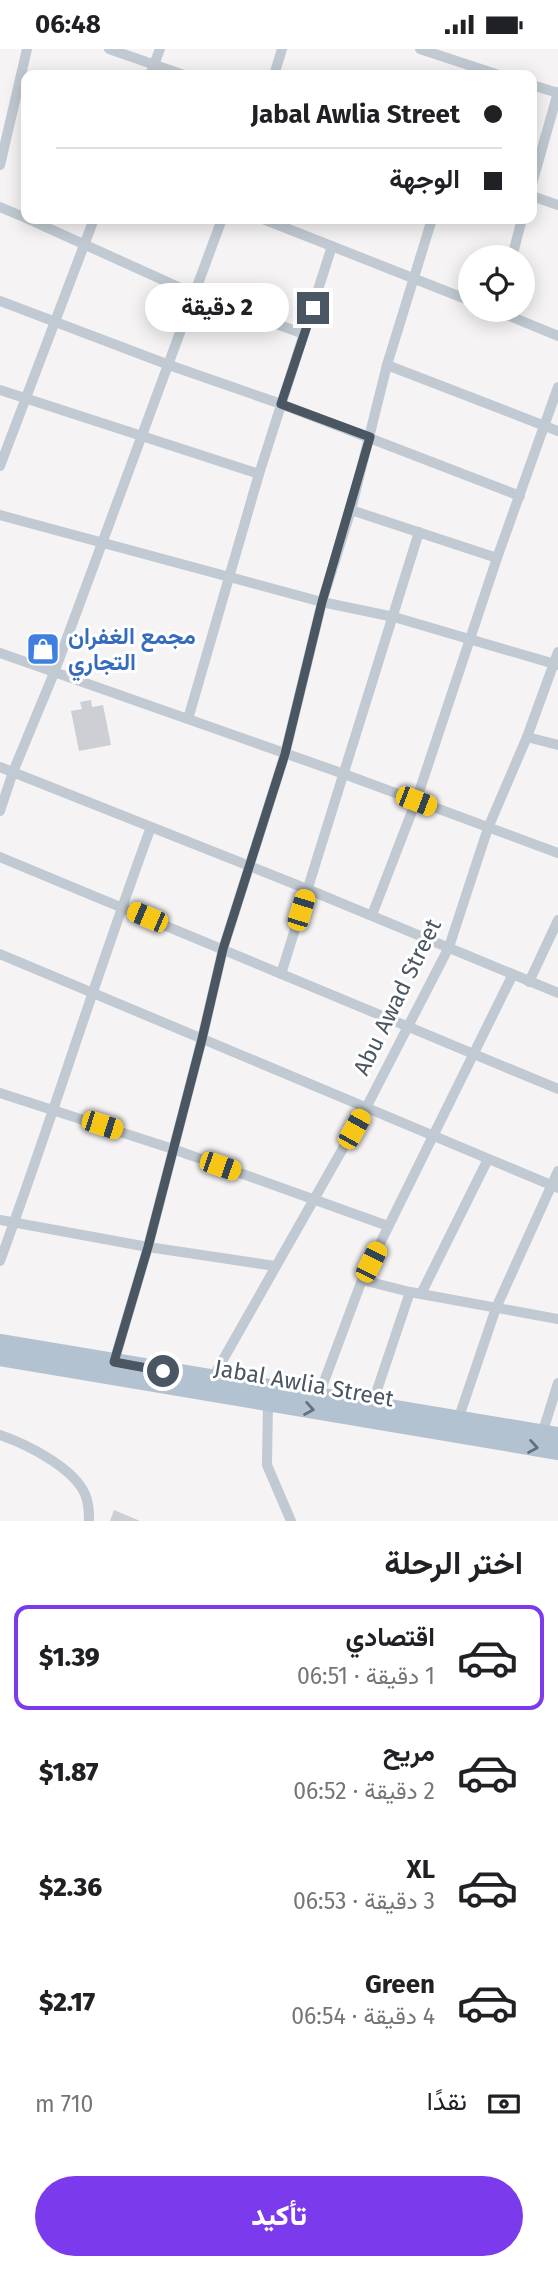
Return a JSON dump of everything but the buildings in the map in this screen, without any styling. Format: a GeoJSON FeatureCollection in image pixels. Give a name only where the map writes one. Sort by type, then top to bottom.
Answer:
{"type":"FeatureCollection","features":[{"type":"Feature","properties":{"kind":"main road","name":"Jabal Awlia Street"},"geometry":{"type":"LineString","coordinates":[[0,1343],[550,1435]]}},
{"type":"Feature","properties":{"kind":"main road","name":"Jabal Awlia Street"},"geometry":{"type":"LineString","coordinates":[[0,1357],[558,1451]]}},
{"type":"Feature","properties":{"kind":"street"},"geometry":{"type":"LineString","coordinates":[[0,165],[5,117],[27,49]]}},
{"type":"Feature","properties":{"kind":"street"},"geometry":{"type":"LineString","coordinates":[[109,49],[152,70],[160,49]]}},
{"type":"Feature","properties":{"kind":"street"},"geometry":{"type":"LineString","coordinates":[[276,70],[282,49]]}},
{"type":"Feature","properties":{"kind":"street"},"geometry":{"type":"LineString","coordinates":[[420,49],[456,55],[471,70]]}},
{"type":"Feature","properties":{"kind":"street"},"geometry":{"type":"LineString","coordinates":[[537,87],[558,93],[537,166]]}},
{"type":"Feature","properties":{"kind":"street"},"geometry":{"type":"LineString","coordinates":[[537,198],[558,205]]}},
{"type":"Feature","properties":{"kind":"street"},"geometry":{"type":"LineString","coordinates":[[0,207],[21,216]]}},
{"type":"Feature","properties":{"kind":"street"},"geometry":{"type":"LineString","coordinates":[[41,224],[194,294],[304,334]]}},
{"type":"Feature","properties":{"kind":"street"},"geometry":{"type":"LineString","coordinates":[[0,467],[92,224]]}},
{"type":"Feature","properties":{"kind":"street"},"geometry":{"type":"LineString","coordinates":[[0,811],[13,772],[54,673],[220,224]]}},
{"type":"Feature","properties":{"kind":"street"},"geometry":{"type":"LineString","coordinates":[[275,224],[458,295]]}},
{"type":"Feature","properties":{"kind":"street"},"geometry":{"type":"LineString","coordinates":[[114,1362],[148,1247],[223,949],[285,754],[322,602],[351,510],[387,365],[430,224]]}},
{"type":"Feature","properties":{"kind":"street"},"geometry":{"type":"LineString","coordinates":[[515,245],[521,224]]}},
{"type":"Feature","properties":{"kind":"street"},"geometry":{"type":"LineString","coordinates":[[188,719],[259,474],[332,246]]}},
{"type":"Feature","properties":{"kind":"street"},"geometry":{"type":"LineString","coordinates":[[0,301],[370,437],[520,496]]}},
{"type":"Feature","properties":{"kind":"street"},"geometry":{"type":"LineString","coordinates":[[525,322],[558,336]]}},
{"type":"Feature","properties":{"kind":"street"},"geometry":{"type":"LineString","coordinates":[[387,365],[558,431]]}},
{"type":"Feature","properties":{"kind":"street"},"geometry":{"type":"LineString","coordinates":[[372,915],[416,801],[497,558],[558,387]]}},
{"type":"Feature","properties":{"kind":"street"},"geometry":{"type":"LineString","coordinates":[[0,390],[259,474]]}},
{"type":"Feature","properties":{"kind":"street"},"geometry":{"type":"LineString","coordinates":[[351,510],[497,558]]}},
{"type":"Feature","properties":{"kind":"street"},"geometry":{"type":"LineString","coordinates":[[0,515],[322,602],[394,617],[556,665]]}},
{"type":"Feature","properties":{"kind":"street"},"geometry":{"type":"LineString","coordinates":[[281,974],[419,532]]}},
{"type":"Feature","properties":{"kind":"street","name":"Abu Awad Street"},"geometry":{"type":"LineString","coordinates":[[212,1379],[316,1199],[449,947],[488,828],[556,665],[558,652]]}},
{"type":"Feature","properties":{"kind":"street"},"geometry":{"type":"LineString","coordinates":[[0,653],[344,774],[558,853]]}},
{"type":"Feature","properties":{"kind":"street"},"geometry":{"type":"LineString","coordinates":[[527,737],[558,745]]}},
{"type":"Feature","properties":{"kind":"street"},"geometry":{"type":"LineString","coordinates":[[0,767],[372,915],[558,993]]}},
{"type":"Feature","properties":{"kind":"street"},"geometry":{"type":"LineString","coordinates":[[0,1261],[121,906],[151,827]]}},
{"type":"Feature","properties":{"kind":"street"},"geometry":{"type":"LineString","coordinates":[[0,857],[558,1089]]}},
{"type":"Feature","properties":{"kind":"street"},"geometry":{"type":"LineString","coordinates":[[529,982],[558,920]]}},
{"type":"Feature","properties":{"kind":"street"},"geometry":{"type":"LineString","coordinates":[[0,954],[555,1186]]}},
{"type":"Feature","properties":{"kind":"street"},"geometry":{"type":"LineString","coordinates":[[319,1395],[362,1280],[512,975]]}},
{"type":"Feature","properties":{"kind":"street"},"geometry":{"type":"LineString","coordinates":[[0,1093],[173,1149],[388,1226]]}},
{"type":"Feature","properties":{"kind":"street"},"geometry":{"type":"LineString","coordinates":[[372,1405],[415,1293],[488,1159]]}},
{"type":"Feature","properties":{"kind":"street"},"geometry":{"type":"LineString","coordinates":[[458,1420],[496,1308],[555,1186],[558,1171]]}},
{"type":"Feature","properties":{"kind":"street"},"geometry":{"type":"LineString","coordinates":[[0,1220],[148,1247],[275,1266]]}},
{"type":"Feature","properties":{"kind":"street"},"geometry":{"type":"LineString","coordinates":[[362,1280],[415,1293],[558,1319]]}},
{"type":"Feature","properties":{"kind":"street"},"geometry":{"type":"LineString","coordinates":[[550,1435],[558,1383]]}},
{"type":"Feature","properties":{"kind":"street"},"geometry":{"type":"LineString","coordinates":[[268,1402],[267,1465],[291,1521]]}},
{"type":"Feature","properties":{"kind":"street"},"geometry":{"type":"LineString","coordinates":[[0,1435],[43,1455],[74,1479],[85,1492],[89,1521]]}},
{"type":"Feature","properties":{"kind":"place","name":"مجمع الغفران التجاري"},"geometry":{"type":"Point","coordinates":[43,649]}},
{"type":"Feature","properties":{"kind":"route"},"geometry":{"type":"LineString","coordinates":[[163,1371],[114,1362],[148,1247],[223,949],[285,754],[322,602],[351,510],[370,437],[281,404],[313,308]]}}]}
